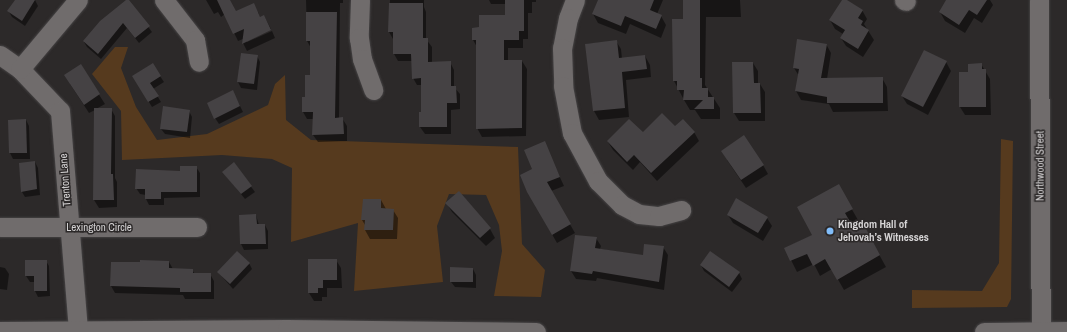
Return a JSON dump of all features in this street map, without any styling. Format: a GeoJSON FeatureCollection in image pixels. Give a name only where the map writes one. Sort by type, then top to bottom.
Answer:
{"type":"FeatureCollection","features":[{"type":"Feature","properties":{"kind":"street"},"geometry":{"type":"LineString","coordinates":[[20,69],[78,0]]}},
{"type":"Feature","properties":{"kind":"street"},"geometry":{"type":"LineString","coordinates":[[164,0],[196,40],[199,62]]}},
{"type":"Feature","properties":{"kind":"street"},"geometry":{"type":"LineString","coordinates":[[360,0],[360,45],[362,59],[373,90]]}},
{"type":"Feature","properties":{"kind":"street"},"geometry":{"type":"LineString","coordinates":[[575,0],[568,18],[562,48],[563,86],[572,133],[598,181],[622,205],[639,214],[659,216],[681,210]]}},
{"type":"Feature","properties":{"kind":"street","name":"Northwood Street"},"geometry":{"type":"LineString","coordinates":[[1039,0],[1041,332]]}},
{"type":"Feature","properties":{"kind":"street","name":"Trenton Lane"},"geometry":{"type":"LineString","coordinates":[[0,55],[20,69],[60,111],[68,227],[78,331]]}},
{"type":"Feature","properties":{"kind":"street","name":"Lexington Circle"},"geometry":{"type":"LineString","coordinates":[[0,227],[197,227]]}},
{"type":"Feature","properties":{"kind":"street"},"geometry":{"type":"LineString","coordinates":[[0,331],[536,332]]}},
{"type":"Feature","properties":{"kind":"street"},"geometry":{"type":"LineString","coordinates":[[984,332],[1067,331]]}},
{"type":"Feature","properties":{"kind":"shaded area"},"geometry":{"type":"Polygon","coordinates":[[[115,47],[128,47],[121,68],[136,107],[157,140],[207,134],[268,105],[275,84],[285,75],[286,120],[311,140],[518,147],[522,244],[545,270],[541,297],[494,296],[502,251],[499,225],[486,195],[449,194],[437,226],[443,282],[354,291],[358,223],[291,242],[292,168],[272,159],[222,155],[122,160],[121,111],[92,74],[115,47]]]}},
{"type":"Feature","properties":{"kind":"shaded area"},"geometry":{"type":"Polygon","coordinates":[[[1001,139],[1013,141],[1011,299],[1007,307],[912,308],[912,290],[982,291],[999,263],[1001,139]]]}},
{"type":"Feature","properties":{"kind":"building"},"geometry":{"type":"Polygon","coordinates":[[[15,0],[35,0],[22,21],[7,11],[15,0]]]}},
{"type":"Feature","properties":{"kind":"building"},"geometry":{"type":"Polygon","coordinates":[[[126,0],[129,0],[150,26],[135,38],[123,23],[98,54],[83,41],[100,21],[126,0]]]}},
{"type":"Feature","properties":{"kind":"building"},"geometry":{"type":"Polygon","coordinates":[[[217,0],[230,0],[236,11],[254,3],[260,17],[264,15],[271,30],[242,44],[244,29],[233,34],[217,0]]]}},
{"type":"Feature","properties":{"kind":"building"},"geometry":{"type":"Polygon","coordinates":[[[505,0],[524,0],[524,31],[519,31],[519,40],[504,40],[504,60],[522,60],[522,128],[476,129],[476,40],[472,40],[472,28],[479,27],[479,15],[505,15],[505,0]]]}},
{"type":"Feature","properties":{"kind":"building"},"geometry":{"type":"Polygon","coordinates":[[[598,0],[654,0],[650,10],[662,15],[656,29],[625,16],[621,26],[592,14],[598,0]]]}},
{"type":"Feature","properties":{"kind":"building"},"geometry":{"type":"Polygon","coordinates":[[[683,0],[700,0],[700,78],[702,78],[702,88],[708,88],[708,97],[714,97],[714,109],[694,109],[703,100],[683,100],[684,90],[677,90],[677,81],[673,81],[672,19],[683,19],[683,0]]]}},
{"type":"Feature","properties":{"kind":"building"},"geometry":{"type":"Polygon","coordinates":[[[842,0],[847,0],[863,10],[858,18],[863,21],[861,25],[869,30],[858,49],[840,38],[845,30],[829,20],[842,0]]]}},
{"type":"Feature","properties":{"kind":"building"},"geometry":{"type":"Polygon","coordinates":[[[946,0],[987,0],[977,15],[969,10],[959,25],[939,12],[946,0]]]}},
{"type":"Feature","properties":{"kind":"building"},"geometry":{"type":"Polygon","coordinates":[[[389,3],[423,3],[423,38],[428,38],[428,62],[451,61],[451,86],[456,86],[457,103],[447,103],[447,127],[419,127],[419,112],[421,112],[421,78],[412,79],[411,54],[393,54],[393,32],[388,32],[389,3]]]}},
{"type":"Feature","properties":{"kind":"building"},"geometry":{"type":"Polygon","coordinates":[[[306,12],[337,12],[335,118],[343,117],[344,134],[312,135],[313,112],[302,112],[302,97],[305,97],[305,75],[310,75],[310,41],[306,41],[306,12]]]}},
{"type":"Feature","properties":{"kind":"building"},"geometry":{"type":"Polygon","coordinates":[[[797,39],[827,44],[821,78],[883,77],[883,103],[827,103],[827,97],[795,91],[799,69],[793,68],[797,39]]]}},
{"type":"Feature","properties":{"kind":"building"},"geometry":{"type":"Polygon","coordinates":[[[617,40],[619,58],[645,55],[647,69],[622,72],[625,108],[593,111],[585,44],[617,40]]]}},
{"type":"Feature","properties":{"kind":"building"},"geometry":{"type":"Polygon","coordinates":[[[924,50],[947,61],[923,107],[901,96],[924,50]]]}},
{"type":"Feature","properties":{"kind":"building"},"geometry":{"type":"Polygon","coordinates":[[[241,53],[258,55],[254,84],[237,82],[241,53]]]}},
{"type":"Feature","properties":{"kind":"building"},"geometry":{"type":"Polygon","coordinates":[[[732,62],[753,62],[754,83],[760,83],[761,113],[733,113],[732,62]]]}},
{"type":"Feature","properties":{"kind":"building"},"geometry":{"type":"Polygon","coordinates":[[[153,63],[161,76],[150,83],[159,96],[148,102],[132,76],[153,63]]]}},
{"type":"Feature","properties":{"kind":"building"},"geometry":{"type":"Polygon","coordinates":[[[982,63],[982,69],[986,69],[986,107],[959,107],[959,72],[968,72],[968,64],[982,63]]]}},
{"type":"Feature","properties":{"kind":"building"},"geometry":{"type":"Polygon","coordinates":[[[81,64],[100,94],[84,105],[64,75],[81,64]]]}},
{"type":"Feature","properties":{"kind":"building"},"geometry":{"type":"Polygon","coordinates":[[[233,90],[240,106],[214,119],[207,103],[233,90]]]}},
{"type":"Feature","properties":{"kind":"building"},"geometry":{"type":"Polygon","coordinates":[[[163,106],[190,110],[187,132],[160,129],[163,106]]]}},
{"type":"Feature","properties":{"kind":"building"},"geometry":{"type":"Polygon","coordinates":[[[94,108],[112,108],[111,174],[113,174],[114,200],[93,200],[94,108]]]}},
{"type":"Feature","properties":{"kind":"building"},"geometry":{"type":"Polygon","coordinates":[[[662,113],[675,126],[683,119],[695,132],[651,173],[634,155],[627,162],[607,141],[629,119],[643,132],[662,113]]]}},
{"type":"Feature","properties":{"kind":"building"},"geometry":{"type":"Polygon","coordinates":[[[26,119],[27,153],[9,153],[8,120],[26,119]]]}},
{"type":"Feature","properties":{"kind":"building"},"geometry":{"type":"Polygon","coordinates":[[[744,135],[764,165],[741,180],[721,151],[744,135]]]}},
{"type":"Feature","properties":{"kind":"building"},"geometry":{"type":"Polygon","coordinates":[[[545,141],[560,177],[547,182],[571,224],[552,235],[527,192],[520,175],[532,169],[524,150],[545,141]]]}},
{"type":"Feature","properties":{"kind":"building"},"geometry":{"type":"Polygon","coordinates":[[[35,161],[37,189],[21,192],[19,163],[35,161]]]}},
{"type":"Feature","properties":{"kind":"building"},"geometry":{"type":"Polygon","coordinates":[[[234,162],[252,186],[241,194],[222,172],[234,162]]]}},
{"type":"Feature","properties":{"kind":"building"},"geometry":{"type":"Polygon","coordinates":[[[180,166],[197,166],[197,192],[161,192],[161,199],[145,199],[145,189],[135,189],[136,169],[180,171],[180,166]]]}},
{"type":"Feature","properties":{"kind":"building","name":"Kingdom Hall of Jehovah’s Witnesses"},"geometry":{"type":"Polygon","coordinates":[[[839,184],[853,209],[845,213],[856,232],[865,227],[880,255],[837,280],[825,259],[813,266],[807,254],[790,261],[784,248],[812,235],[797,207],[839,184]]]}},
{"type":"Feature","properties":{"kind":"building"},"geometry":{"type":"Polygon","coordinates":[[[459,191],[491,228],[480,238],[445,203],[459,191]]]}},
{"type":"Feature","properties":{"kind":"building"},"geometry":{"type":"Polygon","coordinates":[[[736,198],[768,217],[758,233],[727,215],[736,198]]]}},
{"type":"Feature","properties":{"kind":"building"},"geometry":{"type":"Polygon","coordinates":[[[363,199],[381,199],[381,208],[394,209],[393,230],[364,230],[365,220],[361,220],[363,199]]]}},
{"type":"Feature","properties":{"kind":"building"},"geometry":{"type":"Polygon","coordinates":[[[256,214],[257,224],[265,224],[266,244],[240,244],[239,215],[256,214]]]}},
{"type":"Feature","properties":{"kind":"building"},"geometry":{"type":"Polygon","coordinates":[[[575,235],[597,237],[595,248],[643,255],[644,244],[664,246],[659,282],[593,271],[592,274],[570,271],[575,235]]]}},
{"type":"Feature","properties":{"kind":"building"},"geometry":{"type":"Polygon","coordinates":[[[237,251],[250,263],[230,284],[217,272],[237,251]]]}},
{"type":"Feature","properties":{"kind":"building"},"geometry":{"type":"Polygon","coordinates":[[[710,251],[740,272],[729,287],[700,265],[710,251]]]}},
{"type":"Feature","properties":{"kind":"building"},"geometry":{"type":"Polygon","coordinates":[[[308,259],[337,259],[337,280],[323,280],[323,288],[318,288],[318,293],[308,293],[308,259]]]}},
{"type":"Feature","properties":{"kind":"building"},"geometry":{"type":"Polygon","coordinates":[[[25,260],[47,260],[47,291],[34,291],[34,276],[25,276],[25,260]]]}},
{"type":"Feature","properties":{"kind":"building"},"geometry":{"type":"Polygon","coordinates":[[[140,260],[169,261],[169,268],[193,269],[193,273],[211,273],[211,292],[180,292],[180,288],[110,286],[111,262],[140,262],[140,260]]]}},
{"type":"Feature","properties":{"kind":"building"},"geometry":{"type":"Polygon","coordinates":[[[450,267],[473,268],[473,282],[450,282],[450,267]]]}},
{"type":"Feature","properties":{"kind":"place","name":"Kingdom Hall of Jehovah’s Witnesses"},"geometry":{"type":"Point","coordinates":[830,231]}}]}
